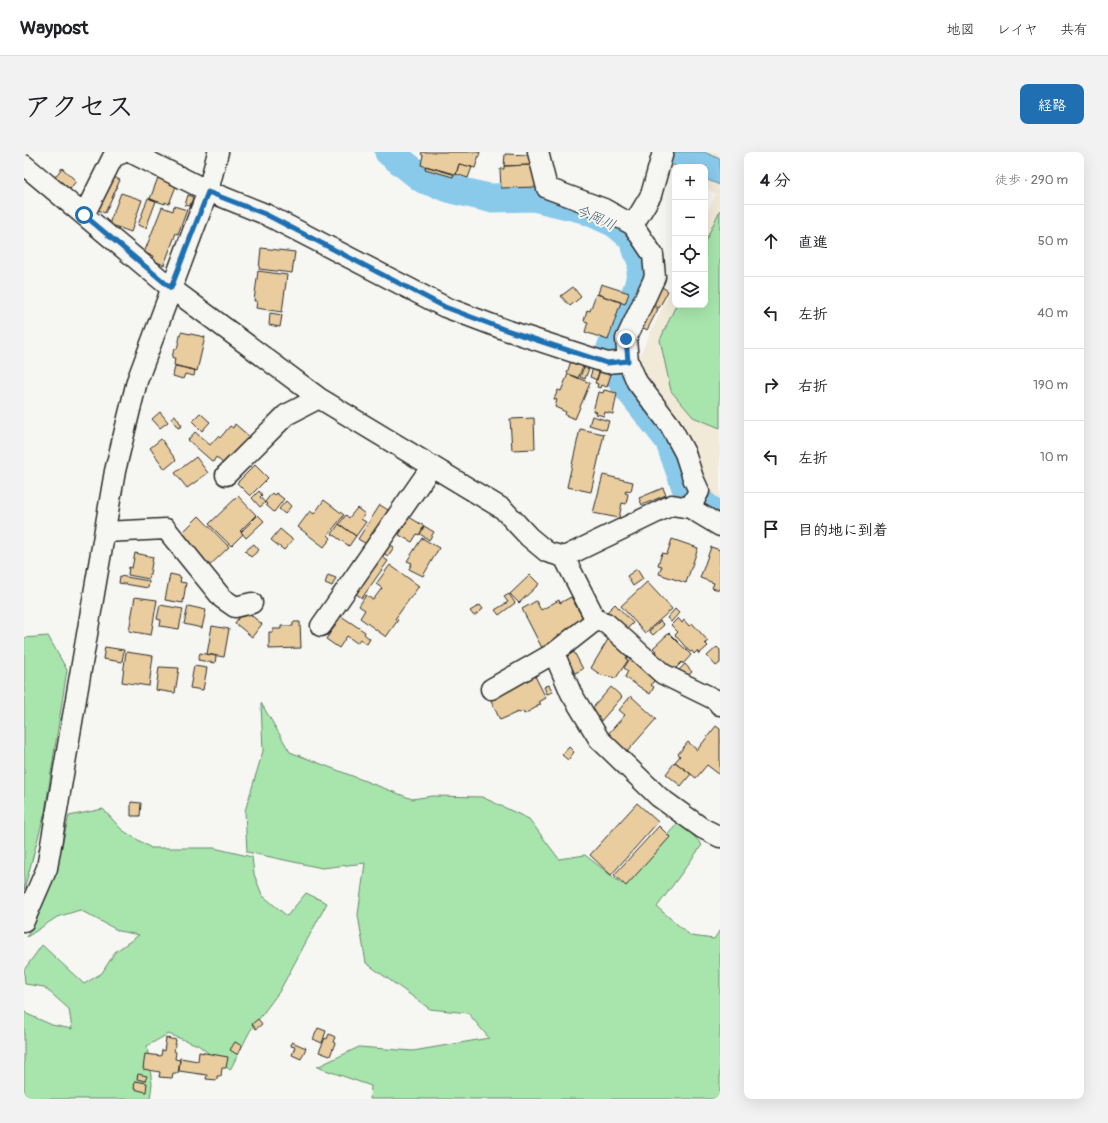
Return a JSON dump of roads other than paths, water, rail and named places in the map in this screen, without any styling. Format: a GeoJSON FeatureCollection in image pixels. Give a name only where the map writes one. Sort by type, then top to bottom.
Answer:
{"type":"FeatureCollection","features":[{"type":"Feature","properties":{"kind":"street"},"geometry":{"type":"LineString","coordinates":[[84,215],[113,157],[125,152]]}},
{"type":"Feature","properties":{"kind":"street"},"geometry":{"type":"LineString","coordinates":[[130,152],[208,192],[265,214],[445,307],[506,330],[607,363],[628,361]]}},
{"type":"Feature","properties":{"kind":"street"},"geometry":{"type":"LineString","coordinates":[[24,921],[47,868],[115,471],[137,381],[208,192],[218,152]]}},
{"type":"Feature","properties":{"kind":"street"},"geometry":{"type":"LineString","coordinates":[[538,152],[547,188],[604,209],[633,224],[653,255],[655,277],[626,339],[628,361],[637,382],[670,425],[685,453],[693,478],[700,491],[690,508]]}},
{"type":"Feature","properties":{"kind":"street"},"geometry":{"type":"LineString","coordinates":[[633,224],[651,195],[662,152]]}},
{"type":"Feature","properties":{"kind":"street"},"geometry":{"type":"LineString","coordinates":[[24,165],[171,288],[320,398],[503,509],[529,537],[546,552],[564,557],[672,505],[690,508],[720,526]]}},
{"type":"Feature","properties":{"kind":"street"},"geometry":{"type":"LineString","coordinates":[[226,475],[286,415],[320,398]]}},
{"type":"Feature","properties":{"kind":"street"},"geometry":{"type":"LineString","coordinates":[[321,626],[432,466]]}},
{"type":"Feature","properties":{"kind":"street"},"geometry":{"type":"LineString","coordinates":[[105,532],[166,529],[222,598],[235,607],[252,603]]}},
{"type":"Feature","properties":{"kind":"street"},"geometry":{"type":"LineString","coordinates":[[564,557],[596,620],[606,623],[662,674],[716,700],[720,705]]}},
{"type":"Feature","properties":{"kind":"street"},"geometry":{"type":"LineString","coordinates":[[491,689],[554,653],[596,620]]}},
{"type":"Feature","properties":{"kind":"street"},"geometry":{"type":"LineString","coordinates":[[554,653],[571,694],[599,739],[659,797],[702,828],[720,837]]}},
{"type":"Feature","properties":{"kind":"water"},"geometry":{"type":"Polygon","coordinates":[[[673,152],[704,152],[720,159],[720,185],[708,180],[708,164],[672,165],[668,163],[673,152]]]}},
{"type":"Feature","properties":{"kind":"waterway","name":"今岡川"},"geometry":{"type":"LineString","coordinates":[[389,152],[423,179],[455,190],[489,198],[533,197],[584,209],[615,223],[632,237],[643,265],[638,288],[611,348],[617,374],[669,440],[687,490],[717,515]]}}]}
